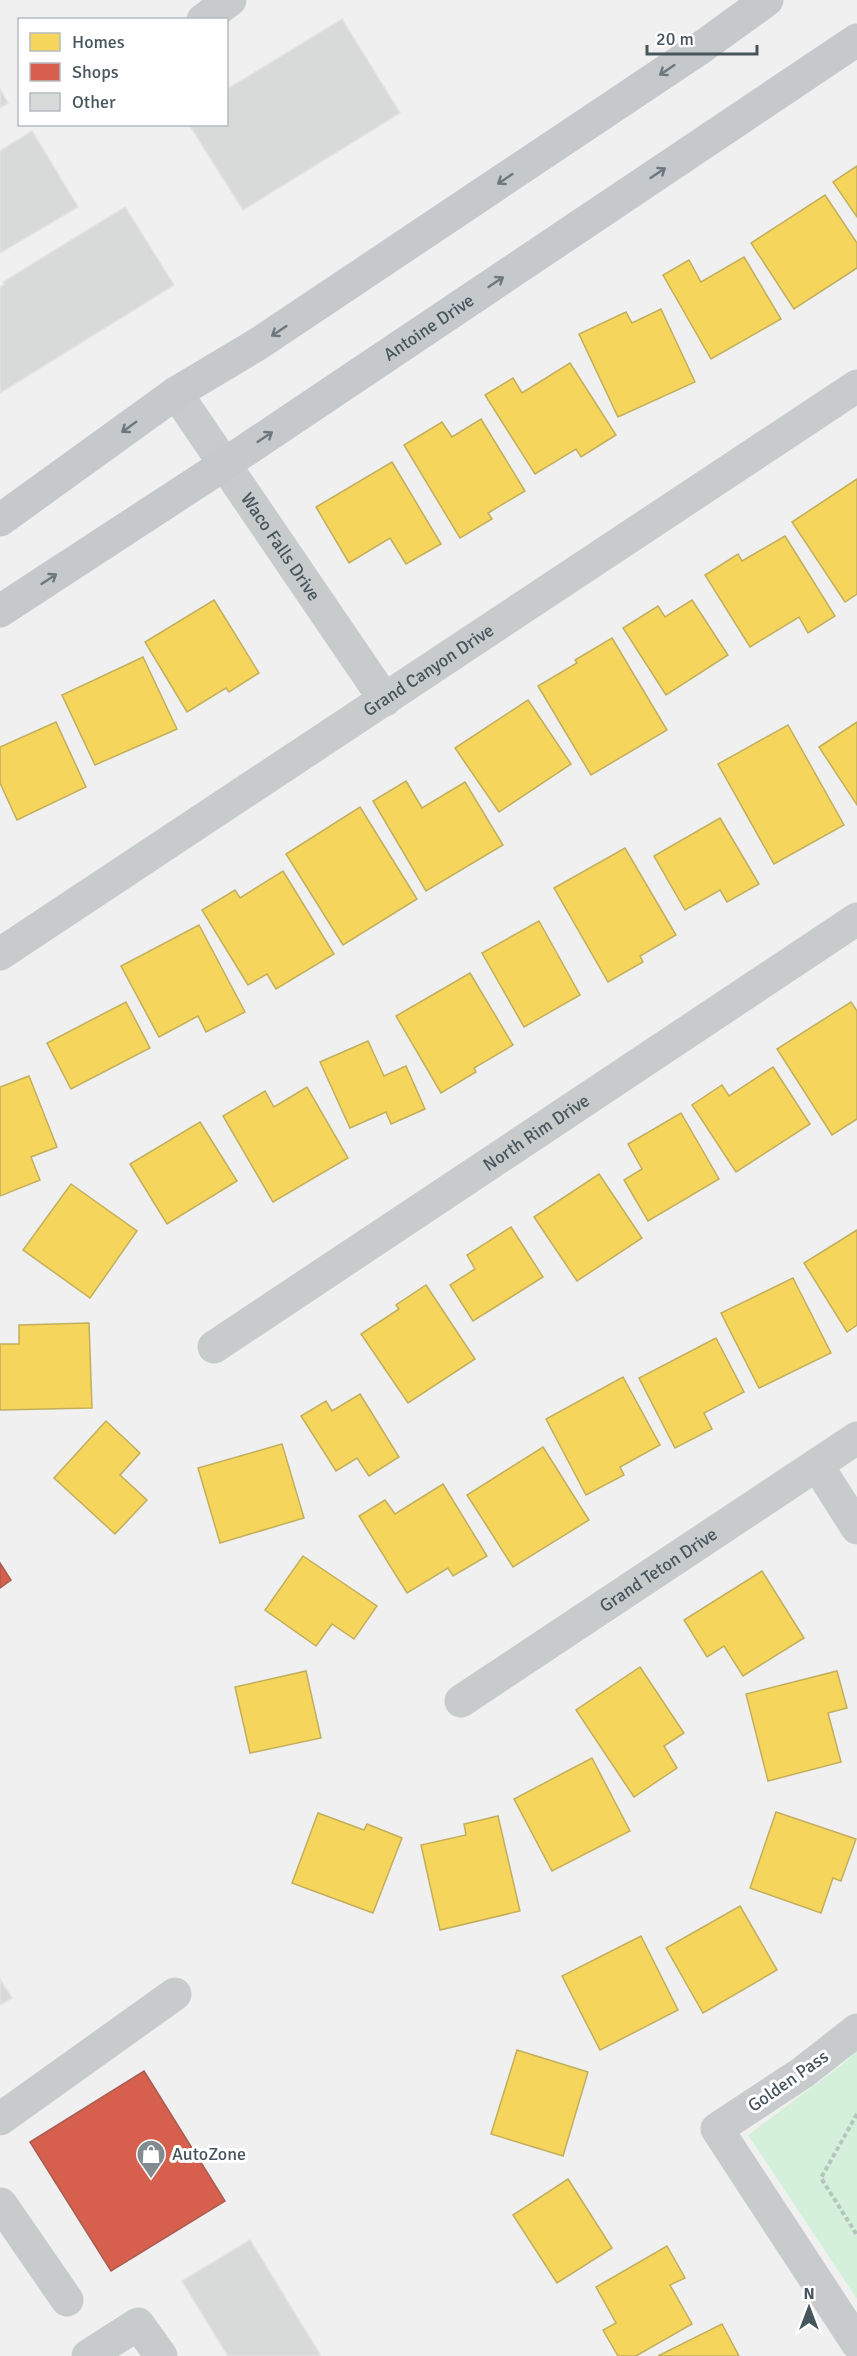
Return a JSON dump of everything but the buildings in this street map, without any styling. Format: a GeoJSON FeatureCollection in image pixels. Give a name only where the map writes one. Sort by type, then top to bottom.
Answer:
{"type":"FeatureCollection","features":[{"type":"Feature","properties":{"kind":"main road"},"geometry":{"type":"LineString","coordinates":[[0,520],[176,393],[258,344],[317,305],[767,0]]}},
{"type":"Feature","properties":{"kind":"main road","name":"Antoine Drive"},"geometry":{"type":"LineString","coordinates":[[0,611],[225,464],[857,40]]}},
{"type":"Feature","properties":{"kind":"street"},"geometry":{"type":"LineString","coordinates":[[206,18],[230,0]]}},
{"type":"Feature","properties":{"kind":"street","name":"Grand Canyon Drive"},"geometry":{"type":"LineString","coordinates":[[0,954],[857,386]]}},
{"type":"Feature","properties":{"kind":"street","name":"Waco Falls Drive"},"geometry":{"type":"LineString","coordinates":[[176,393],[385,700]]}},
{"type":"Feature","properties":{"kind":"street","name":"North Rim Drive"},"geometry":{"type":"LineString","coordinates":[[214,1347],[857,919]]}},
{"type":"Feature","properties":{"kind":"street","name":"Grand Teton Drive"},"geometry":{"type":"LineString","coordinates":[[461,1701],[857,1438]]}},
{"type":"Feature","properties":{"kind":"street"},"geometry":{"type":"LineString","coordinates":[[817,1465],[857,1528]]}},
{"type":"Feature","properties":{"kind":"street"},"geometry":{"type":"LineString","coordinates":[[0,2119],[175,1994]]}},
{"type":"Feature","properties":{"kind":"street","name":"Golden Pass"},"geometry":{"type":"LineString","coordinates":[[857,2030],[801,2073],[717,2129],[857,2343]]}},
{"type":"Feature","properties":{"kind":"street"},"geometry":{"type":"LineString","coordinates":[[0,2204],[67,2300]]}},
{"type":"Feature","properties":{"kind":"street"},"geometry":{"type":"LineString","coordinates":[[88,2356],[138,2324],[161,2356]]}},
{"type":"Feature","properties":{"kind":"path"},"geometry":{"type":"LineString","coordinates":[[857,2114],[821,2178],[857,2235]]}},
{"type":"Feature","properties":{"kind":"green space"},"geometry":{"type":"Polygon","coordinates":[[[857,2049],[857,2299],[748,2135],[847,2061],[857,2049]]]}},
{"type":"Feature","properties":{"kind":"place","name":"AutoZone"},"geometry":{"type":"Point","coordinates":[151,2180]}}]}
